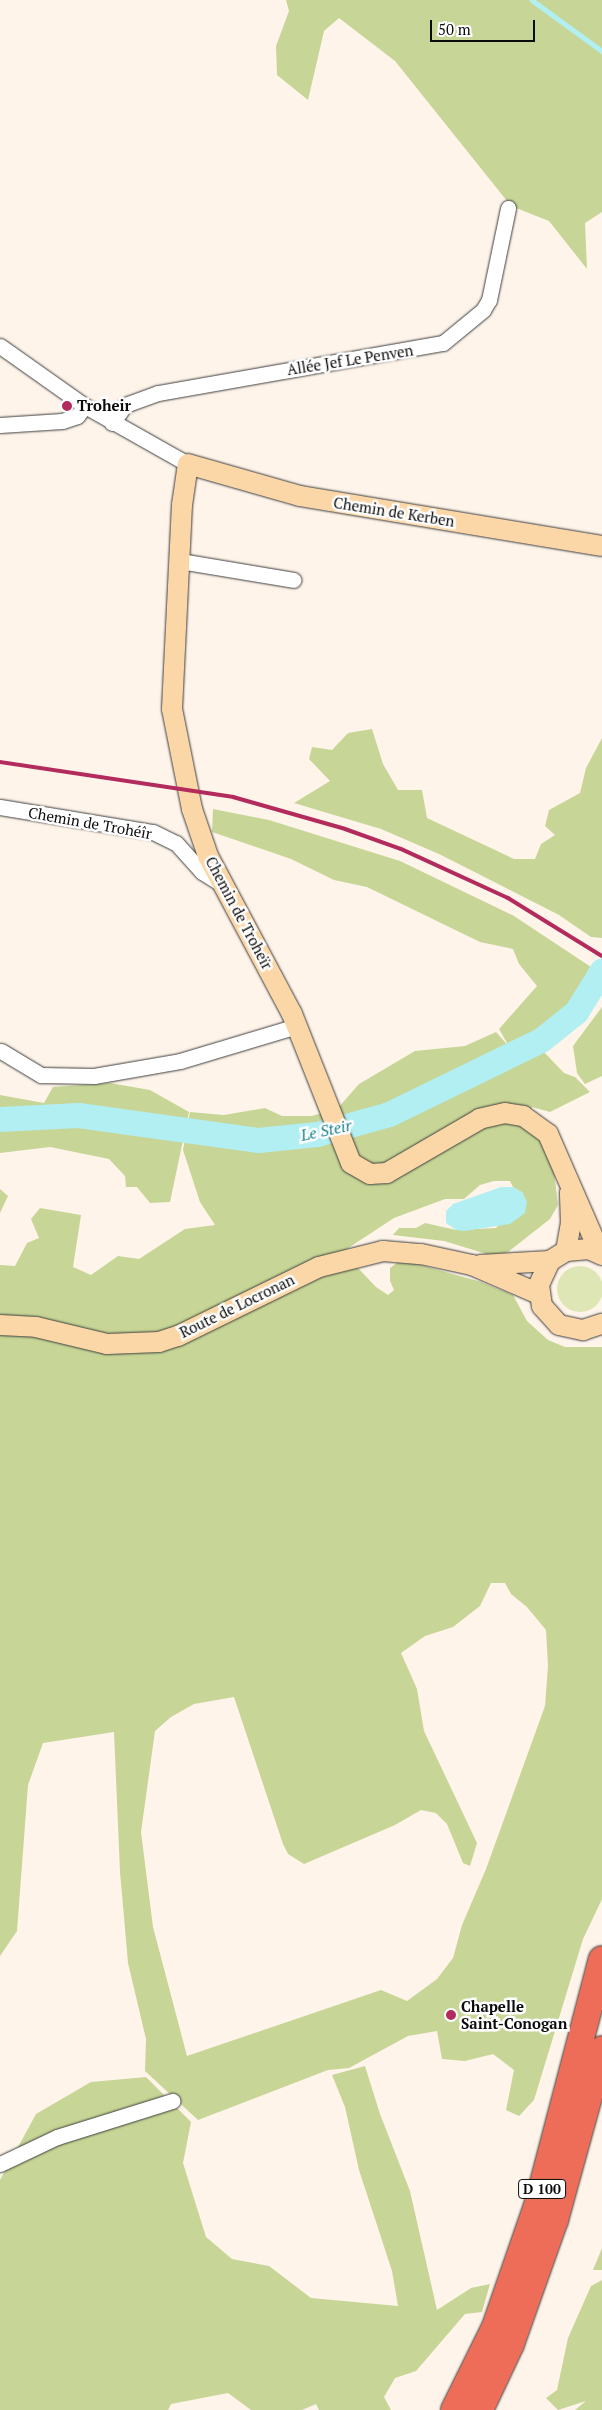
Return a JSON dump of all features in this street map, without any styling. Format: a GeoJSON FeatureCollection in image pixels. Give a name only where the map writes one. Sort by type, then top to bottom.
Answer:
{"type":"FeatureCollection","features":[{"type":"Feature","properties":{"kind":"highway","name":"D 100"},"geometry":{"type":"LineString","coordinates":[[454,2410],[495,2327],[537,2206],[602,1959]]}},
{"type":"Feature","properties":{"kind":"highway","name":"D 100"},"geometry":{"type":"LineString","coordinates":[[480,2410],[511,2344],[555,2220],[602,2049]]}},
{"type":"Feature","properties":{"kind":"street","name":"Allée Jef Le Penven"},"geometry":{"type":"LineString","coordinates":[[112,423],[125,405],[158,393],[443,342],[483,310],[489,300],[508,208]]}},
{"type":"Feature","properties":{"kind":"street"},"geometry":{"type":"LineString","coordinates":[[0,346],[112,423],[188,464]]}},
{"type":"Feature","properties":{"kind":"street"},"geometry":{"type":"LineString","coordinates":[[0,425],[62,421],[77,416],[85,406]]}},
{"type":"Feature","properties":{"kind":"street","name":"Chemin de Kerben"},"geometry":{"type":"LineString","coordinates":[[188,464],[308,498],[602,546]]}},
{"type":"Feature","properties":{"kind":"street","name":"Chemin de Troheïr"},"geometry":{"type":"LineString","coordinates":[[188,464],[172,699],[174,731],[192,809],[221,884],[296,1026],[345,1152],[361,1171],[370,1174],[388,1173],[466,1125],[496,1115],[513,1114],[532,1120],[548,1134],[601,1254]]}},
{"type":"Feature","properties":{"kind":"street"},"geometry":{"type":"LineString","coordinates":[[180,560],[293,580]]}},
{"type":"Feature","properties":{"kind":"street","name":"Chemin de Trohéîr"},"geometry":{"type":"LineString","coordinates":[[0,808],[153,832],[176,843],[202,872],[221,884]]}},
{"type":"Feature","properties":{"kind":"street"},"geometry":{"type":"LineString","coordinates":[[0,1051],[41,1075],[94,1076],[180,1061],[296,1026]]}},
{"type":"Feature","properties":{"kind":"street","name":"Chemin de Troheïr"},"geometry":{"type":"LineString","coordinates":[[539,1294],[541,1276],[558,1256],[572,1215],[569,1181]]}},
{"type":"Feature","properties":{"kind":"street","name":"Route de Locronan"},"geometry":{"type":"LineString","coordinates":[[472,1265],[558,1256],[577,1248],[601,1254]]}},
{"type":"Feature","properties":{"kind":"street","name":"Route de Locronan"},"geometry":{"type":"LineString","coordinates":[[0,1324],[36,1327],[107,1344],[142,1345],[178,1336],[295,1277],[360,1254],[407,1252],[472,1265],[539,1294]]}},
{"type":"Feature","properties":{"kind":"street"},"geometry":{"type":"LineString","coordinates":[[539,1294],[542,1306],[559,1325],[570,1329],[598,1328]]}},
{"type":"Feature","properties":{"kind":"street"},"geometry":{"type":"LineString","coordinates":[[0,2164],[57,2137],[172,2101]]}},
{"type":"Feature","properties":{"kind":"green space"},"geometry":{"type":"Polygon","coordinates":[[[286,0],[602,0],[602,212],[585,223],[587,269],[549,221],[511,206],[395,61],[339,18],[324,31],[308,100],[277,75],[276,46],[289,11],[286,0]]]}},
{"type":"Feature","properties":{"kind":"green space"},"geometry":{"type":"Polygon","coordinates":[[[372,729],[383,764],[398,790],[422,790],[427,818],[514,859],[535,859],[541,844],[555,835],[545,826],[549,810],[580,793],[586,768],[602,738],[602,938],[591,937],[559,915],[439,854],[381,829],[294,803],[330,781],[309,759],[312,747],[332,750],[348,733],[372,729]]]}},
{"type":"Feature","properties":{"kind":"green space"},"geometry":{"type":"Polygon","coordinates":[[[213,809],[269,820],[400,861],[514,916],[597,971],[566,1007],[511,1050],[499,1029],[537,986],[519,964],[513,949],[480,942],[367,887],[334,880],[291,859],[212,832],[213,809]]]}},
{"type":"Feature","properties":{"kind":"green space"},"geometry":{"type":"Polygon","coordinates":[[[602,1007],[602,1076],[585,1084],[577,1073],[573,1046],[602,1007]]]}},
{"type":"Feature","properties":{"kind":"green space"},"geometry":{"type":"Polygon","coordinates":[[[496,1032],[521,1060],[544,1052],[564,1073],[575,1077],[590,1092],[550,1112],[532,1107],[529,1114],[527,1123],[552,1155],[558,1205],[550,1219],[508,1252],[493,1256],[444,1241],[393,1235],[399,1228],[416,1228],[425,1223],[456,1230],[496,1228],[523,1193],[513,1187],[510,1181],[494,1181],[480,1185],[464,1199],[445,1199],[394,1218],[336,1256],[357,1267],[376,1287],[388,1295],[394,1290],[390,1281],[390,1268],[397,1263],[410,1262],[481,1282],[513,1295],[527,1321],[548,1340],[565,1347],[602,1347],[602,1899],[583,1939],[534,2100],[519,2116],[506,2110],[514,2070],[493,2054],[465,2061],[442,2059],[437,2031],[408,2036],[349,2068],[328,2070],[198,2120],[145,2071],[146,2039],[128,1963],[120,1872],[114,1732],[43,1743],[28,1785],[17,1931],[0,1956],[0,1265],[15,1266],[27,1243],[39,1238],[31,1219],[40,1208],[81,1215],[73,1267],[91,1275],[118,1256],[139,1259],[185,1229],[215,1225],[200,1202],[183,1150],[190,1112],[224,1115],[265,1108],[282,1116],[312,1116],[338,1108],[359,1084],[415,1051],[465,1046],[496,1032]],[[491,1583],[480,1606],[453,1627],[425,1636],[401,1653],[417,1689],[424,1731],[477,1843],[470,1866],[463,1863],[447,1824],[436,1813],[421,1810],[395,1825],[304,1864],[288,1854],[283,1844],[234,1697],[194,1704],[171,1717],[155,1731],[141,1832],[153,1927],[187,2056],[381,1990],[407,2001],[437,1979],[453,1958],[462,1925],[486,1869],[545,1706],[548,1666],[546,1630],[527,1607],[511,1594],[505,1583],[491,1583]]]}},
{"type":"Feature","properties":{"kind":"green space"},"geometry":{"type":"Polygon","coordinates":[[[110,1083],[150,1090],[189,1112],[170,1202],[150,1203],[137,1187],[126,1187],[125,1176],[109,1159],[50,1147],[0,1153],[0,1095],[44,1103],[53,1087],[110,1083]]]}},
{"type":"Feature","properties":{"kind":"green space"},"geometry":{"type":"Polygon","coordinates":[[[0,1189],[8,1196],[0,1213],[0,1189]]]}},
{"type":"Feature","properties":{"kind":"green space"},"geometry":{"type":"Polygon","coordinates":[[[575,1266],[585,1266],[597,1272],[602,1280],[602,1298],[597,1306],[589,1311],[575,1312],[567,1309],[560,1302],[557,1294],[557,1284],[560,1276],[567,1269],[575,1266]]]}},
{"type":"Feature","properties":{"kind":"green space"},"geometry":{"type":"Polygon","coordinates":[[[365,2066],[380,2114],[410,2191],[437,2310],[471,2288],[490,2284],[482,2312],[465,2314],[416,2371],[395,2378],[384,2397],[391,2410],[319,2410],[316,2404],[302,2410],[251,2410],[228,2393],[171,2404],[168,2410],[0,2410],[0,2180],[36,2114],[91,2082],[146,2077],[191,2122],[183,2163],[206,2237],[232,2259],[269,2266],[311,2298],[398,2306],[392,2271],[359,2170],[345,2107],[332,2075],[365,2066]]]}},
{"type":"Feature","properties":{"kind":"green space"},"geometry":{"type":"Polygon","coordinates":[[[602,2248],[602,2270],[593,2270],[602,2248]]]}},
{"type":"Feature","properties":{"kind":"green space"},"geometry":{"type":"Polygon","coordinates":[[[602,2280],[602,2410],[575,2410],[586,2401],[558,2410],[546,2398],[557,2390],[568,2338],[591,2286],[602,2280]]]}},
{"type":"Feature","properties":{"kind":"water"},"geometry":{"type":"Polygon","coordinates":[[[501,1187],[513,1187],[523,1193],[527,1202],[525,1213],[510,1224],[464,1231],[456,1230],[446,1223],[446,1211],[453,1204],[501,1187]]]}},
{"type":"Feature","properties":{"kind":"waterway"},"geometry":{"type":"LineString","coordinates":[[532,0],[602,51]]}},
{"type":"Feature","properties":{"kind":"waterway","name":"Le Steir"},"geometry":{"type":"LineString","coordinates":[[0,1119],[78,1115],[258,1140],[317,1134],[389,1114],[541,1040],[576,1012],[602,970]]}},
{"type":"Feature","properties":{"kind":"railway"},"geometry":{"type":"LineString","coordinates":[[0,762],[233,797],[345,829],[401,849],[508,898],[602,956]]}},
{"type":"Feature","properties":{"kind":"place","name":"Troheir"},"geometry":{"type":"Point","coordinates":[67,406]}},
{"type":"Feature","properties":{"kind":"place","name":"Chapelle Saint-Conogan"},"geometry":{"type":"Point","coordinates":[451,2015]}}]}
